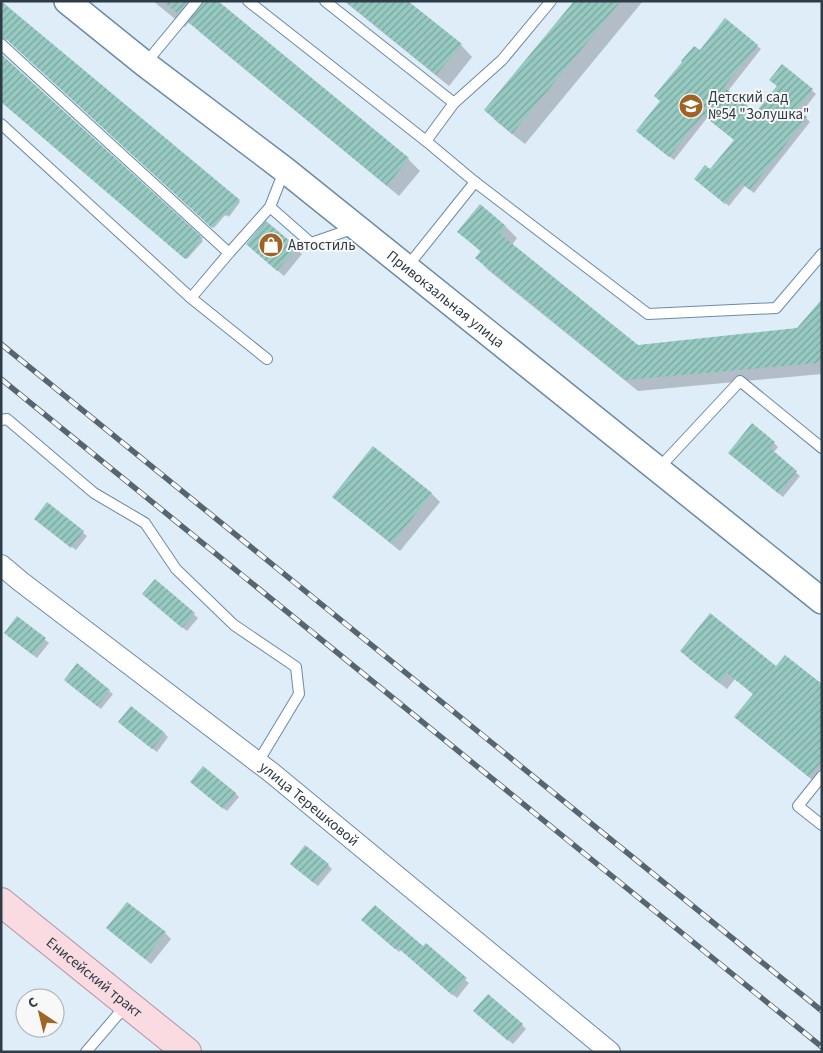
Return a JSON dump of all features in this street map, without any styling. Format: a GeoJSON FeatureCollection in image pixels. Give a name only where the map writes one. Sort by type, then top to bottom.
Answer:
{"type":"FeatureCollection","features":[{"type":"Feature","properties":{"kind":"main road","name":"Енисейский тракт"},"geometry":{"type":"LineString","coordinates":[[1,902],[187,1052]]}},
{"type":"Feature","properties":{"kind":"street","name":"Привокзальная улица"},"geometry":{"type":"LineString","coordinates":[[67,1],[285,170],[822,601]]}},
{"type":"Feature","properties":{"kind":"street","name":"улица Терешковой"},"geometry":{"type":"LineString","coordinates":[[1,564],[20,581],[258,762],[610,1052]]}},
{"type":"Feature","properties":{"kind":"lane"},"geometry":{"type":"LineString","coordinates":[[146,64],[197,1]]}},
{"type":"Feature","properties":{"kind":"lane"},"geometry":{"type":"LineString","coordinates":[[248,1],[426,141],[474,182],[648,314],[776,308],[822,254]]}},
{"type":"Feature","properties":{"kind":"lane"},"geometry":{"type":"LineString","coordinates":[[325,1],[454,103]]}},
{"type":"Feature","properties":{"kind":"lane"},"geometry":{"type":"LineString","coordinates":[[426,141],[454,103],[502,60],[551,1]]}},
{"type":"Feature","properties":{"kind":"lane"},"geometry":{"type":"LineString","coordinates":[[1,44],[229,253]]}},
{"type":"Feature","properties":{"kind":"lane"},"geometry":{"type":"LineString","coordinates":[[1,124],[191,298],[267,360]]}},
{"type":"Feature","properties":{"kind":"lane"},"geometry":{"type":"LineString","coordinates":[[191,298],[270,207],[285,170]]}},
{"type":"Feature","properties":{"kind":"lane"},"geometry":{"type":"LineString","coordinates":[[406,268],[474,182]]}},
{"type":"Feature","properties":{"kind":"lane"},"geometry":{"type":"LineString","coordinates":[[270,207],[311,243],[356,228]]}},
{"type":"Feature","properties":{"kind":"lane"},"geometry":{"type":"LineString","coordinates":[[658,469],[740,381],[822,448]]}},
{"type":"Feature","properties":{"kind":"lane"},"geometry":{"type":"LineString","coordinates":[[1,420],[8,419],[94,492],[145,523],[176,569],[234,625],[296,667],[299,694],[258,762]]}},
{"type":"Feature","properties":{"kind":"lane"},"geometry":{"type":"LineString","coordinates":[[822,776],[798,806],[822,825]]}},
{"type":"Feature","properties":{"kind":"lane"},"geometry":{"type":"LineString","coordinates":[[86,1052],[127,1003]]}},
{"type":"Feature","properties":{"kind":"building"},"geometry":{"type":"Polygon","coordinates":[[[1,1],[240,200],[226,216],[224,214],[212,228],[6,39],[1,37],[1,1]]]}},
{"type":"Feature","properties":{"kind":"building"},"geometry":{"type":"Polygon","coordinates":[[[163,1],[188,1],[178,14],[163,1]]]}},
{"type":"Feature","properties":{"kind":"building"},"geometry":{"type":"Polygon","coordinates":[[[204,1],[218,1],[409,158],[387,186],[188,22],[204,1]]]}},
{"type":"Feature","properties":{"kind":"building"},"geometry":{"type":"Polygon","coordinates":[[[345,1],[408,1],[462,44],[436,75],[345,1]]]}},
{"type":"Feature","properties":{"kind":"building"},"geometry":{"type":"Polygon","coordinates":[[[574,1],[621,1],[512,134],[484,110],[574,1]]]}},
{"type":"Feature","properties":{"kind":"building"},"geometry":{"type":"Polygon","coordinates":[[[725,18],[758,45],[724,87],[756,112],[777,86],[769,80],[782,64],[813,89],[797,109],[807,117],[750,190],[741,183],[725,204],[694,179],[705,165],[710,169],[734,140],[703,115],[669,157],[636,131],[660,101],[654,96],[681,61],[694,46],[700,50],[725,18]]]}},
{"type":"Feature","properties":{"kind":"building"},"geometry":{"type":"Polygon","coordinates":[[[1,54],[203,238],[185,259],[1,102],[1,54]]]}},
{"type":"Feature","properties":{"kind":"building"},"geometry":{"type":"Polygon","coordinates":[[[480,204],[506,226],[500,234],[638,345],[797,328],[822,299],[822,357],[817,363],[625,380],[475,258],[481,251],[457,232],[480,204]]]}},
{"type":"Feature","properties":{"kind":"building","name":"Автостиль"},"geometry":{"type":"Polygon","coordinates":[[[266,221],[297,247],[277,271],[246,244],[266,221]]]}},
{"type":"Feature","properties":{"kind":"building"},"geometry":{"type":"Polygon","coordinates":[[[752,423],[775,442],[770,448],[797,471],[779,494],[728,453],[752,423]]]}},
{"type":"Feature","properties":{"kind":"building"},"geometry":{"type":"Polygon","coordinates":[[[373,446],[432,493],[392,544],[332,497],[373,446]]]}},
{"type":"Feature","properties":{"kind":"building"},"geometry":{"type":"Polygon","coordinates":[[[47,502],[84,531],[71,548],[34,519],[47,502]]]}},
{"type":"Feature","properties":{"kind":"building"},"geometry":{"type":"Polygon","coordinates":[[[155,579],[195,613],[182,628],[142,594],[155,579]]]}},
{"type":"Feature","properties":{"kind":"building"},"geometry":{"type":"Polygon","coordinates":[[[710,613],[776,666],[785,655],[822,684],[822,761],[809,777],[734,717],[753,694],[727,673],[719,683],[680,651],[710,613]]]}},
{"type":"Feature","properties":{"kind":"building"},"geometry":{"type":"Polygon","coordinates":[[[17,616],[46,638],[33,655],[4,633],[17,616]]]}},
{"type":"Feature","properties":{"kind":"building"},"geometry":{"type":"Polygon","coordinates":[[[77,663],[110,690],[97,706],[64,680],[77,663]]]}},
{"type":"Feature","properties":{"kind":"building"},"geometry":{"type":"Polygon","coordinates":[[[131,706],[165,733],[152,749],[118,722],[131,706]]]}},
{"type":"Feature","properties":{"kind":"building"},"geometry":{"type":"Polygon","coordinates":[[[203,766],[236,793],[223,809],[190,782],[203,766]]]}},
{"type":"Feature","properties":{"kind":"building"},"geometry":{"type":"Polygon","coordinates":[[[305,845],[329,864],[314,883],[290,864],[305,845]]]}},
{"type":"Feature","properties":{"kind":"building"},"geometry":{"type":"Polygon","coordinates":[[[127,902],[166,932],[145,959],[106,928],[127,902]]]}},
{"type":"Feature","properties":{"kind":"building"},"geometry":{"type":"Polygon","coordinates":[[[375,905],[423,946],[426,943],[467,978],[452,995],[397,947],[395,949],[361,920],[375,905]]]}},
{"type":"Feature","properties":{"kind":"building"},"geometry":{"type":"Polygon","coordinates":[[[488,994],[523,1024],[508,1041],[473,1011],[488,994]]]}},
{"type":"Feature","properties":{"kind":"railway"},"geometry":{"type":"LineString","coordinates":[[1,344],[822,1011]]}},
{"type":"Feature","properties":{"kind":"railway"},"geometry":{"type":"LineString","coordinates":[[1,379],[822,1047]]}},
{"type":"Feature","properties":{"kind":"place","name":"Детский сад №54 \"Золушка\""},"geometry":{"type":"Point","coordinates":[691,106]}},
{"type":"Feature","properties":{"kind":"place","name":"Автостиль"},"geometry":{"type":"Point","coordinates":[271,245]}}]}
